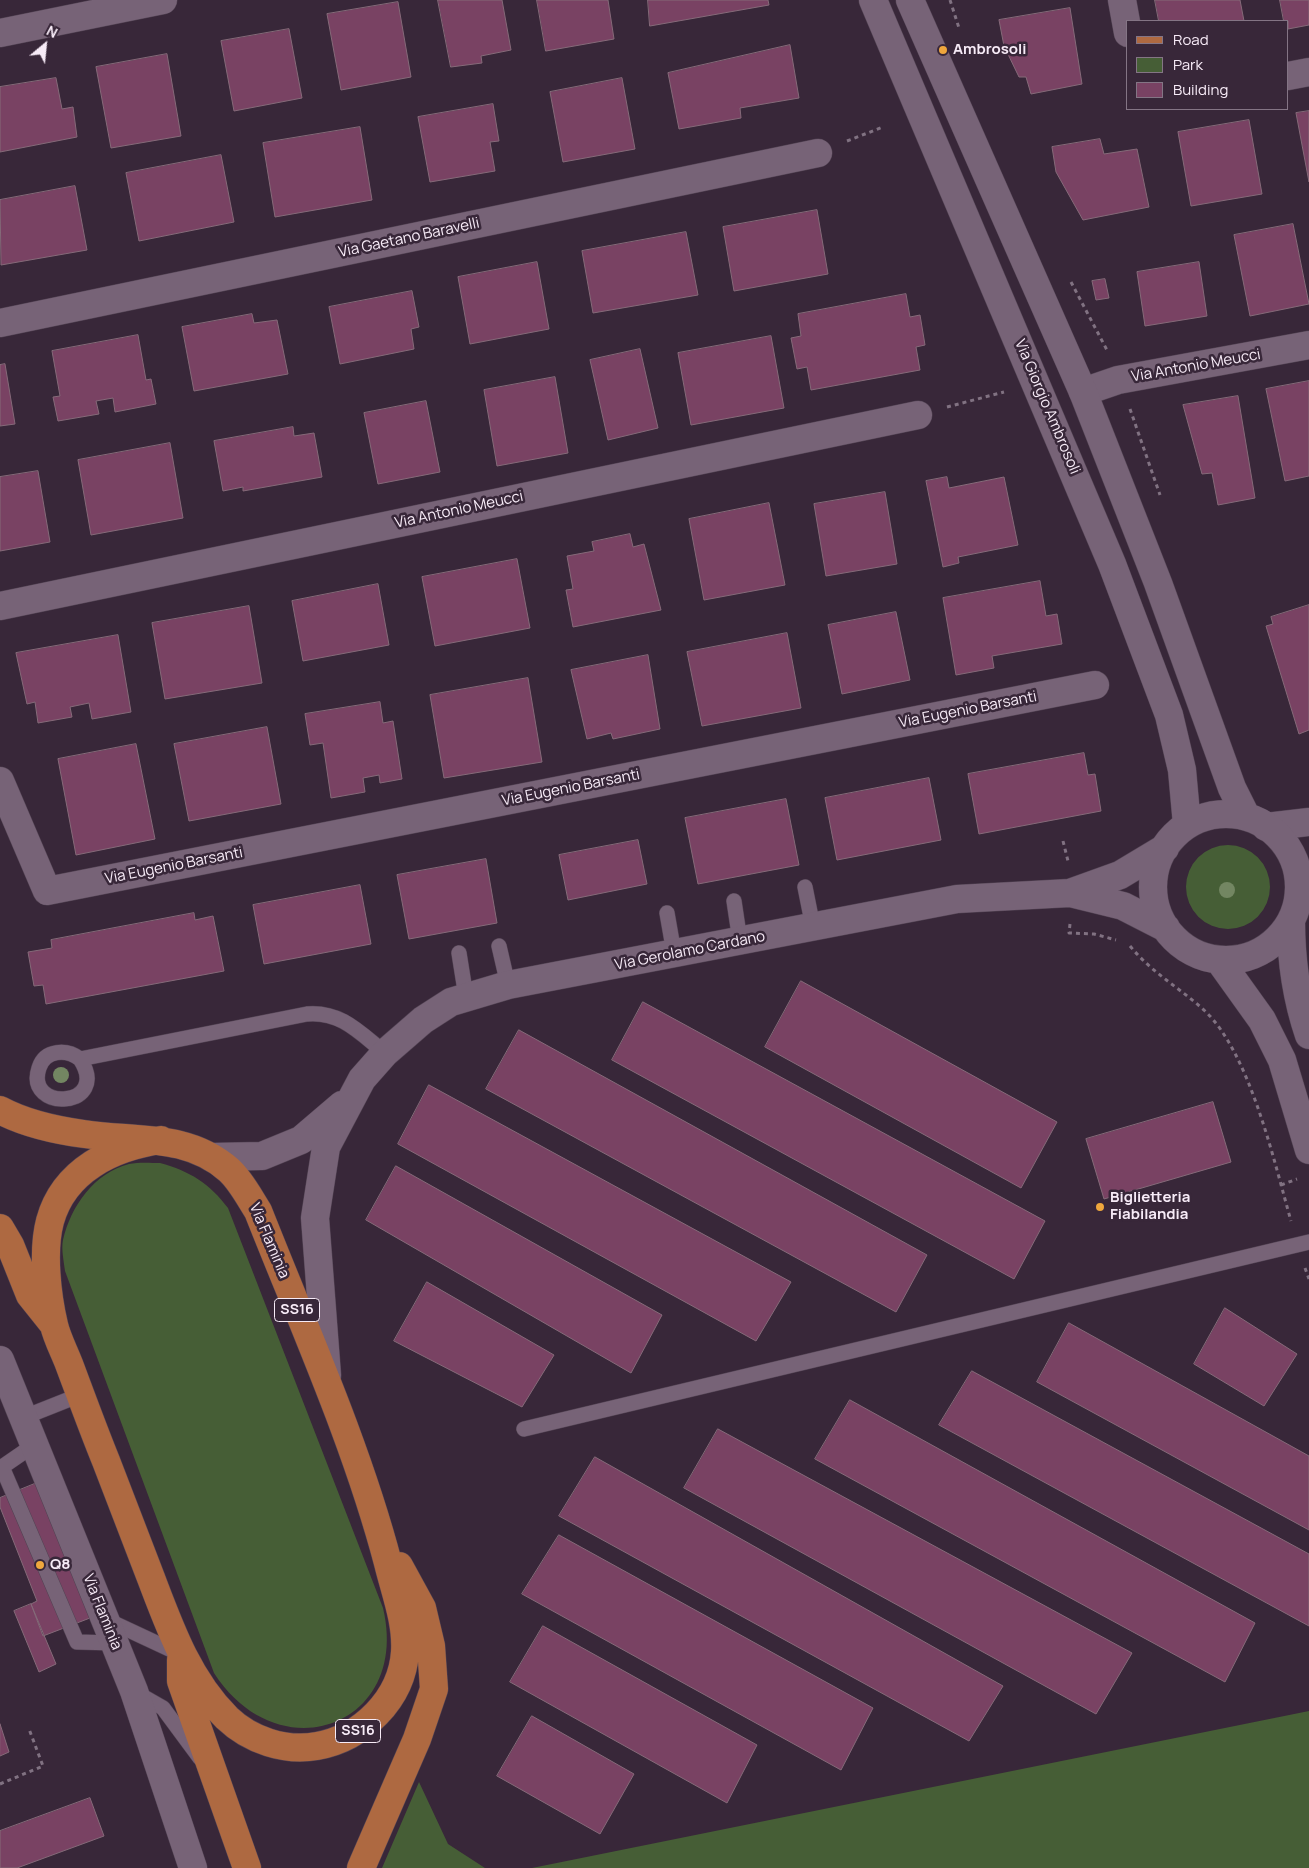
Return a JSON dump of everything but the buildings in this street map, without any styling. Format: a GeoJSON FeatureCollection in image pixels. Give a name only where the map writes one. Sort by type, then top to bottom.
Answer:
{"type":"FeatureCollection","features":[{"type":"Feature","properties":{"kind":"main road"},"geometry":{"type":"LineString","coordinates":[[0,33],[163,0]]}},
{"type":"Feature","properties":{"kind":"main road","name":"Via Giorgio Ambrosoli"},"geometry":{"type":"LineString","coordinates":[[873,0],[1112,564],[1169,715],[1182,770],[1187,825]]}},
{"type":"Feature","properties":{"kind":"main road"},"geometry":{"type":"LineString","coordinates":[[910,0],[1084,392],[1158,583],[1232,788],[1256,821],[1277,835],[1291,852],[1304,885],[1292,921],[1291,956],[1298,1003],[1309,1035]]}},
{"type":"Feature","properties":{"kind":"main road"},"geometry":{"type":"LineString","coordinates":[[1122,0],[1126,22]]}},
{"type":"Feature","properties":{"kind":"main road"},"geometry":{"type":"LineString","coordinates":[[1289,76],[1309,72]]}},
{"type":"Feature","properties":{"kind":"main road","name":"Via Gaetano Baravelli"},"geometry":{"type":"LineString","coordinates":[[0,323],[818,152]]}},
{"type":"Feature","properties":{"kind":"main road","name":"Via Antonio Meucci"},"geometry":{"type":"LineString","coordinates":[[1084,392],[1118,380],[1309,345]]}},
{"type":"Feature","properties":{"kind":"main road","name":"Via Antonio Meucci"},"geometry":{"type":"LineString","coordinates":[[0,606],[918,415]]}},
{"type":"Feature","properties":{"kind":"main road","name":"Via Eugenio Barsanti"},"geometry":{"type":"LineString","coordinates":[[0,781],[47,892],[1096,684]]}},
{"type":"Feature","properties":{"kind":"main road"},"geometry":{"type":"LineString","coordinates":[[1292,921],[1279,938],[1262,951],[1241,959],[1219,960],[1199,955],[1180,944],[1166,928],[1156,909],[1153,891],[1154,871],[1164,848],[1187,825],[1212,815],[1256,821],[1309,822]]}},
{"type":"Feature","properties":{"kind":"main road","name":"Via Gerolamo Cardano"},"geometry":{"type":"LineString","coordinates":[[328,1386],[315,1218],[326,1147],[362,1079],[385,1053],[423,1020],[451,1002],[508,985],[957,900],[1070,893],[1120,875],[1164,848]]}},
{"type":"Feature","properties":{"kind":"main road","name":"Via Gerolamo Cardano"},"geometry":{"type":"LineString","coordinates":[[1070,893],[1123,906],[1166,928]]}},
{"type":"Feature","properties":{"kind":"main road"},"geometry":{"type":"LineString","coordinates":[[1219,960],[1262,1020],[1282,1060],[1309,1150]]}},
{"type":"Feature","properties":{"kind":"main road","name":"Via Gerolamo Cardano"},"geometry":{"type":"LineString","coordinates":[[211,1157],[262,1156],[301,1140],[351,1098]]}},
{"type":"Feature","properties":{"kind":"main road","name":"Via Flaminia"},"geometry":{"type":"LineString","coordinates":[[0,1110],[17,1119],[85,1135],[161,1140],[186,1146],[211,1157],[229,1171],[245,1190],[258,1211],[328,1386],[379,1528],[404,1630],[405,1653],[400,1676],[390,1697],[376,1716],[358,1731],[337,1741],[314,1747],[290,1747],[267,1742],[246,1732],[228,1718],[180,1654],[54,1325],[46,1265],[46,1242],[50,1219],[60,1197],[74,1179],[93,1164],[132,1144],[161,1140]]}},
{"type":"Feature","properties":{"kind":"main road","name":"Via Flaminia"},"geometry":{"type":"LineString","coordinates":[[0,1228],[10,1245],[30,1295],[54,1325]]}},
{"type":"Feature","properties":{"kind":"main road","name":"Via Flaminia"},"geometry":{"type":"LineString","coordinates":[[0,1360],[134,1691],[193,1868]]}},
{"type":"Feature","properties":{"kind":"main road","name":"Via Flaminia"},"geometry":{"type":"LineString","coordinates":[[361,1868],[417,1739],[434,1689],[431,1646],[422,1608],[379,1528]]}},
{"type":"Feature","properties":{"kind":"main road","name":"Via Flaminia"},"geometry":{"type":"LineString","coordinates":[[180,1654],[181,1681],[247,1868]]}},
{"type":"Feature","properties":{"kind":"lane"},"geometry":{"type":"LineString","coordinates":[[805,887],[813,927]]}},
{"type":"Feature","properties":{"kind":"lane"},"geometry":{"type":"LineString","coordinates":[[734,901],[740,941]]}},
{"type":"Feature","properties":{"kind":"lane"},"geometry":{"type":"LineString","coordinates":[[667,913],[674,954]]}},
{"type":"Feature","properties":{"kind":"lane"},"geometry":{"type":"LineString","coordinates":[[499,946],[508,985]]}},
{"type":"Feature","properties":{"kind":"lane"},"geometry":{"type":"LineString","coordinates":[[459,953],[466,997]]}},
{"type":"Feature","properties":{"kind":"lane"},"geometry":{"type":"LineString","coordinates":[[80,1058],[323,1013],[346,1022],[385,1053]]}},
{"type":"Feature","properties":{"kind":"lane"},"geometry":{"type":"LineString","coordinates":[[524,1429],[1304,1243]]}},
{"type":"Feature","properties":{"kind":"lane"},"geometry":{"type":"LineString","coordinates":[[22,1418],[80,1395]]}},
{"type":"Feature","properties":{"kind":"lane"},"geometry":{"type":"LineString","coordinates":[[34,1445],[2,1467],[77,1642],[110,1631],[180,1654]]}},
{"type":"Feature","properties":{"kind":"lane"},"geometry":{"type":"LineString","coordinates":[[134,1691],[162,1708],[214,1777]]}},
{"type":"Feature","properties":{"kind":"path"},"geometry":{"type":"LineString","coordinates":[[818,152],[883,127]]}},
{"type":"Feature","properties":{"kind":"path"},"geometry":{"type":"LineString","coordinates":[[918,415],[1004,392]]}},
{"type":"Feature","properties":{"kind":"path"},"geometry":{"type":"LineString","coordinates":[[1063,841],[1070,893],[1069,933],[1094,934],[1118,940]]}},
{"type":"Feature","properties":{"kind":"path"},"geometry":{"type":"LineString","coordinates":[[1126,942],[1143,962],[1162,979],[1206,1012],[1238,1058],[1250,1085],[1304,1243],[1309,1279]]}},
{"type":"Feature","properties":{"kind":"path"},"geometry":{"type":"LineString","coordinates":[[0,1784],[43,1766],[29,1729]]}},
{"type":"Feature","properties":{"kind":"green space"},"geometry":{"type":"Polygon","coordinates":[[[1228,845],[1244,848],[1258,857],[1267,871],[1270,887],[1267,903],[1258,917],[1244,926],[1228,929],[1212,926],[1198,917],[1189,903],[1186,887],[1189,871],[1198,857],[1212,848],[1228,845]]]}},
{"type":"Feature","properties":{"kind":"green space"},"geometry":{"type":"Polygon","coordinates":[[[133,1163],[160,1163],[190,1174],[214,1192],[228,1208],[383,1608],[386,1649],[378,1682],[359,1707],[333,1723],[303,1728],[272,1722],[241,1704],[214,1673],[65,1271],[62,1251],[63,1240],[72,1215],[86,1193],[95,1183],[116,1168],[133,1163]]]}},
{"type":"Feature","properties":{"kind":"green space"},"geometry":{"type":"Polygon","coordinates":[[[1309,1711],[1309,1868],[532,1868],[1309,1711]]]}},
{"type":"Feature","properties":{"kind":"green space"},"geometry":{"type":"Polygon","coordinates":[[[419,1782],[448,1844],[485,1868],[382,1868],[419,1782]]]}},
{"type":"Feature","properties":{"kind":"place","name":"Ambrosoli"},"geometry":{"type":"Point","coordinates":[943,50]}},
{"type":"Feature","properties":{"kind":"place","name":"Biglietteria Fiabilandia"},"geometry":{"type":"Point","coordinates":[1100,1207]}},
{"type":"Feature","properties":{"kind":"place","name":"Q8"},"geometry":{"type":"Point","coordinates":[40,1565]}}]}
